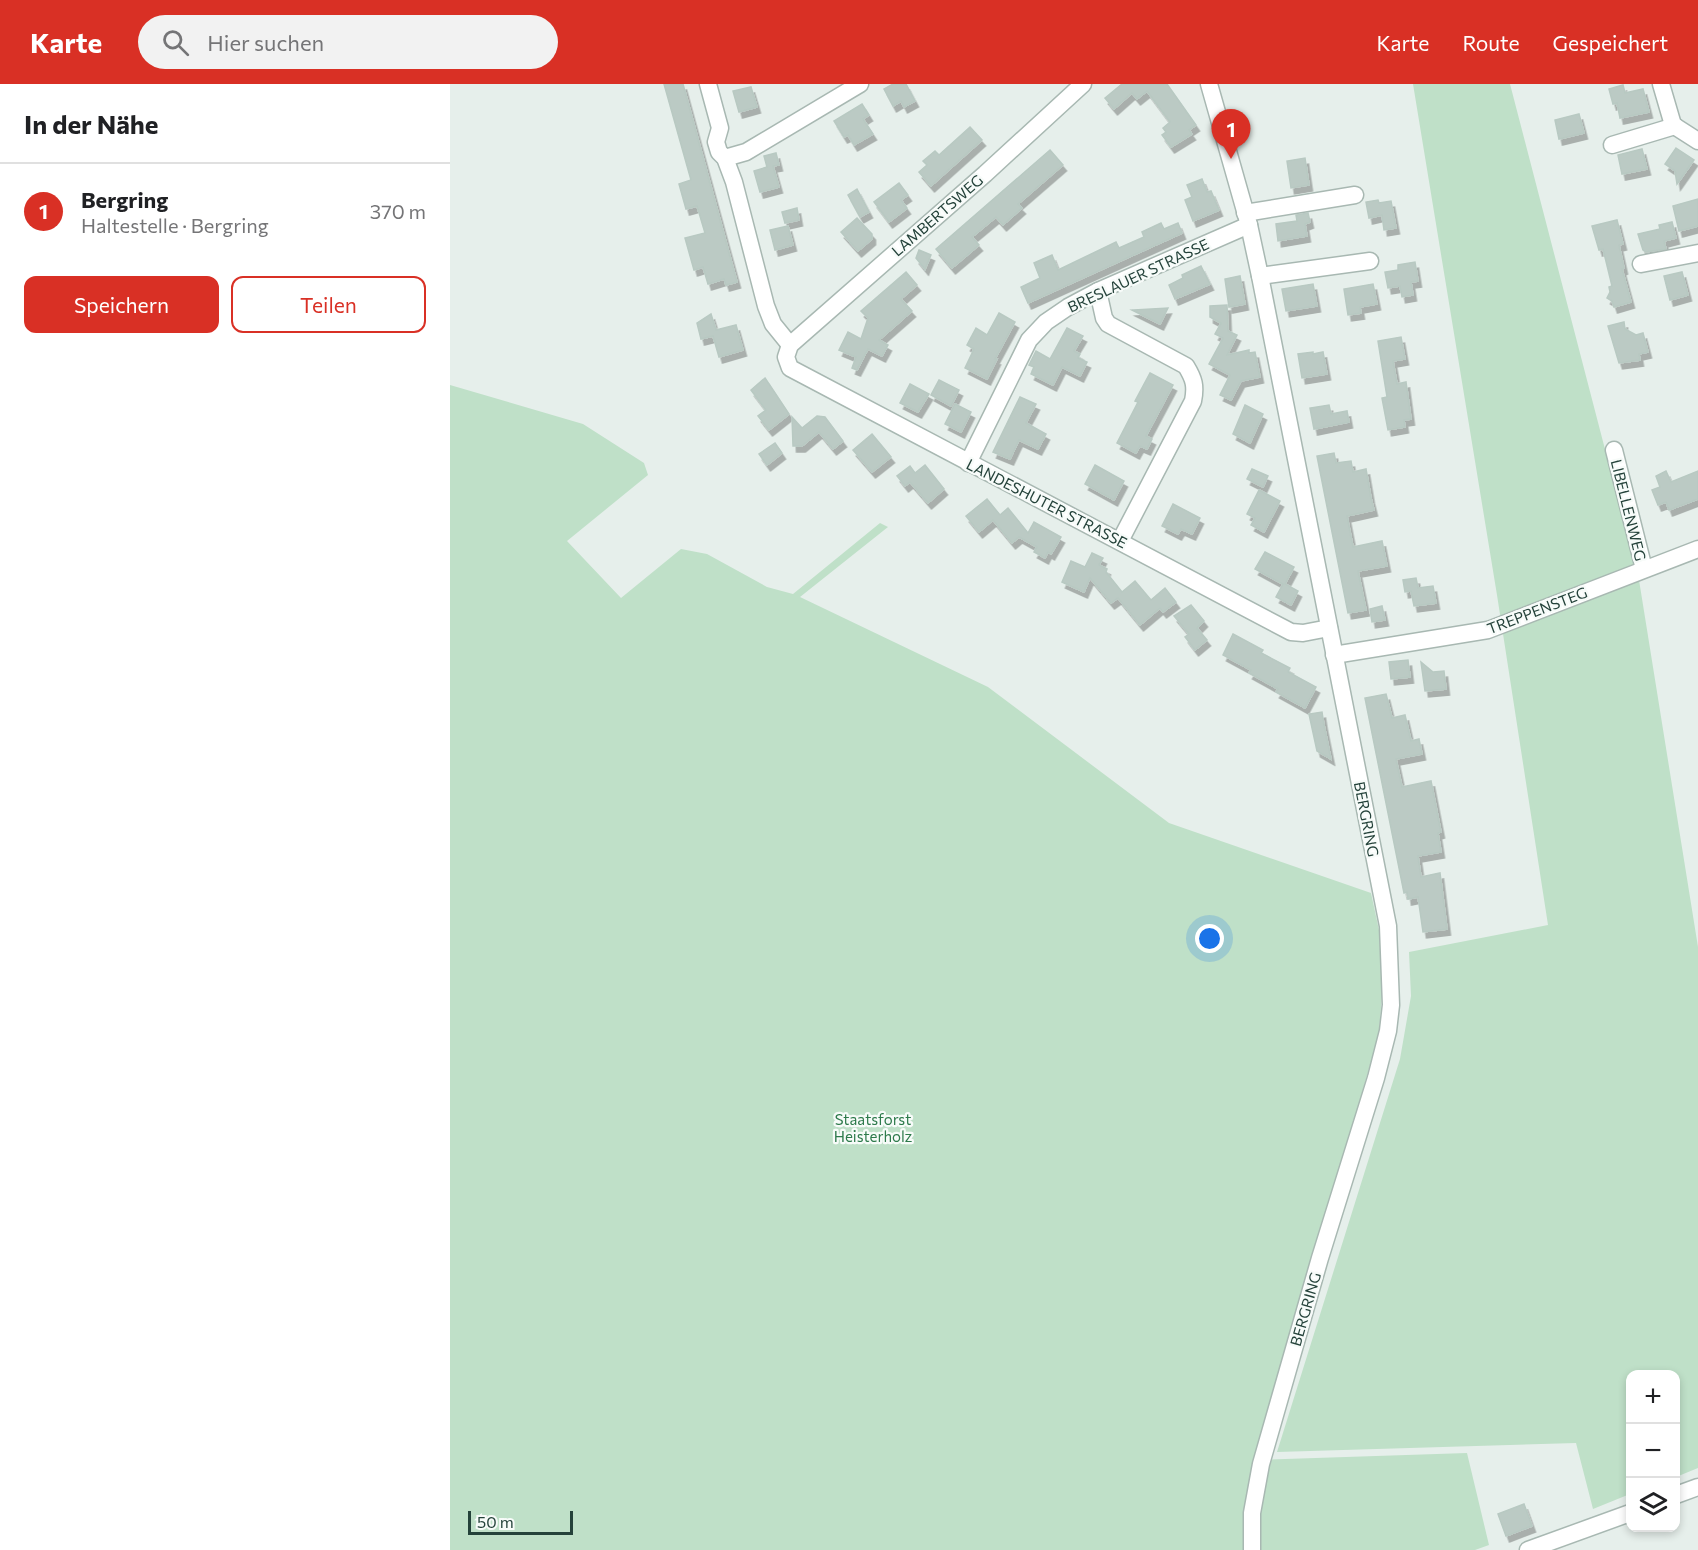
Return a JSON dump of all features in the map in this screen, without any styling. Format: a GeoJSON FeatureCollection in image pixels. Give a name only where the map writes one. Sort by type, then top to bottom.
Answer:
{"type":"FeatureCollection","features":[{"type":"Feature","properties":{"kind":"street"},"geometry":{"type":"LineString","coordinates":[[708,84],[720,128],[716,142],[734,182],[766,306],[773,324],[790,345]]}},
{"type":"Feature","properties":{"kind":"street"},"geometry":{"type":"LineString","coordinates":[[725,158],[746,152],[860,84]]}},
{"type":"Feature","properties":{"kind":"street","name":"BERGRING"},"geometry":{"type":"LineString","coordinates":[[1209,84],[1246,214],[1260,276],[1388,926],[1391,1005],[1388,1031],[1376,1078],[1320,1258],[1261,1464],[1252,1513],[1252,1550]]}},
{"type":"Feature","properties":{"kind":"street"},"geometry":{"type":"LineString","coordinates":[[1662,84],[1673,125],[1698,141]]}},
{"type":"Feature","properties":{"kind":"street","name":"LAMBERTSWEG"},"geometry":{"type":"LineString","coordinates":[[790,345],[976,181],[1080,85]]}},
{"type":"Feature","properties":{"kind":"street"},"geometry":{"type":"LineString","coordinates":[[1612,145],[1675,126]]}},
{"type":"Feature","properties":{"kind":"street"},"geometry":{"type":"LineString","coordinates":[[1246,214],[1307,192]]}},
{"type":"Feature","properties":{"kind":"street"},"geometry":{"type":"LineString","coordinates":[[1246,214],[1355,195]]}},
{"type":"Feature","properties":{"kind":"street","name":"BRESLAUER STRASSE"},"geometry":{"type":"LineString","coordinates":[[968,463],[1029,339],[1046,322],[1098,291],[1246,214]]}},
{"type":"Feature","properties":{"kind":"street"},"geometry":{"type":"LineString","coordinates":[[1641,264],[1698,253]]}},
{"type":"Feature","properties":{"kind":"street"},"geometry":{"type":"LineString","coordinates":[[1260,276],[1370,261]]}},
{"type":"Feature","properties":{"kind":"street"},"geometry":{"type":"LineString","coordinates":[[1098,291],[1104,318],[1108,324],[1186,366],[1196,388],[1192,401],[1120,542]]}},
{"type":"Feature","properties":{"kind":"street","name":"LANDESHUTER STRASSE"},"geometry":{"type":"LineString","coordinates":[[790,345],[786,357],[790,368],[968,463],[1291,632],[1303,633],[1329,628]]}},
{"type":"Feature","properties":{"kind":"street","name":"LIBELLENWEG"},"geometry":{"type":"LineString","coordinates":[[1614,450],[1644,569]]}},
{"type":"Feature","properties":{"kind":"street","name":"TREPPENSTEG"},"geometry":{"type":"LineString","coordinates":[[1334,655],[1488,630],[1698,549]]}},
{"type":"Feature","properties":{"kind":"street"},"geometry":{"type":"LineString","coordinates":[[1680,1494],[1698,1487]]}},
{"type":"Feature","properties":{"kind":"street"},"geometry":{"type":"LineString","coordinates":[[1528,1550],[1626,1514]]}},
{"type":"Feature","properties":{"kind":"green space"},"geometry":{"type":"Polygon","coordinates":[[[1413,84],[1510,84],[1639,580],[1698,947],[1698,1468],[1680,1475],[1680,1370],[1626,1370],[1626,1496],[1593,1509],[1576,1443],[1277,1452],[1400,1059],[1411,996],[1409,952],[1548,925],[1497,595],[1413,84]]]}},
{"type":"Feature","properties":{"kind":"green space","name":"Staatsforst Heisterholz"},"geometry":{"type":"Polygon","coordinates":[[[450,385],[583,424],[644,463],[648,475],[567,541],[621,598],[681,549],[707,554],[767,587],[793,594],[880,523],[888,527],[800,597],[988,687],[1169,823],[1371,893],[1385,958],[1379,1033],[1258,1460],[1467,1453],[1489,1545],[1475,1550],[450,1550],[450,385]]]}},
{"type":"Feature","properties":{"kind":"building"},"geometry":{"type":"Polygon","coordinates":[[[664,84],[683,84],[737,282],[726,285],[724,279],[708,284],[703,267],[694,270],[685,238],[705,233],[697,206],[686,209],[679,184],[691,180],[664,84]]]}},
{"type":"Feature","properties":{"kind":"building"},"geometry":{"type":"Polygon","coordinates":[[[893,84],[906,84],[915,101],[904,107],[901,101],[893,106],[884,89],[893,84]]]}},
{"type":"Feature","properties":{"kind":"building"},"geometry":{"type":"Polygon","coordinates":[[[1122,84],[1167,84],[1196,125],[1189,130],[1192,134],[1171,147],[1162,135],[1166,132],[1163,128],[1170,122],[1147,91],[1137,99],[1132,93],[1114,109],[1105,98],[1122,84]]]}},
{"type":"Feature","properties":{"kind":"building"},"geometry":{"type":"Polygon","coordinates":[[[1623,85],[1625,93],[1643,89],[1649,112],[1620,118],[1617,103],[1613,104],[1609,89],[1623,85]]]}},
{"type":"Feature","properties":{"kind":"building"},"geometry":{"type":"Polygon","coordinates":[[[751,87],[757,107],[739,112],[733,91],[751,87]]]}},
{"type":"Feature","properties":{"kind":"building"},"geometry":{"type":"Polygon","coordinates":[[[862,104],[869,115],[863,119],[873,134],[854,145],[848,135],[844,137],[834,121],[862,104]]]}},
{"type":"Feature","properties":{"kind":"building"},"geometry":{"type":"Polygon","coordinates":[[[1579,114],[1584,133],[1559,139],[1555,120],[1579,114]]]}},
{"type":"Feature","properties":{"kind":"building"},"geometry":{"type":"Polygon","coordinates":[[[970,127],[982,140],[931,186],[919,172],[927,165],[923,161],[935,151],[939,155],[970,127]]]}},
{"type":"Feature","properties":{"kind":"building"},"geometry":{"type":"Polygon","coordinates":[[[1676,148],[1694,160],[1677,184],[1675,171],[1665,164],[1676,148]]]}},
{"type":"Feature","properties":{"kind":"building"},"geometry":{"type":"Polygon","coordinates":[[[1642,149],[1647,169],[1622,174],[1618,155],[1642,149]]]}},
{"type":"Feature","properties":{"kind":"building"},"geometry":{"type":"Polygon","coordinates":[[[1050,150],[1063,165],[1018,204],[1022,208],[1003,225],[996,217],[972,237],[979,245],[952,268],[936,249],[1050,150]]]}},
{"type":"Feature","properties":{"kind":"building"},"geometry":{"type":"Polygon","coordinates":[[[776,153],[779,165],[773,166],[779,187],[760,192],[754,171],[767,167],[764,156],[776,153]]]}},
{"type":"Feature","properties":{"kind":"building"},"geometry":{"type":"Polygon","coordinates":[[[1305,158],[1309,185],[1291,188],[1287,161],[1305,158]]]}},
{"type":"Feature","properties":{"kind":"building"},"geometry":{"type":"Polygon","coordinates":[[[1202,179],[1207,192],[1211,191],[1219,210],[1193,221],[1185,200],[1192,197],[1187,185],[1202,179]]]}},
{"type":"Feature","properties":{"kind":"building"},"geometry":{"type":"Polygon","coordinates":[[[899,183],[908,195],[901,200],[907,208],[889,222],[874,202],[899,183]]]}},
{"type":"Feature","properties":{"kind":"building"},"geometry":{"type":"Polygon","coordinates":[[[857,189],[869,212],[860,217],[848,195],[857,189]]]}},
{"type":"Feature","properties":{"kind":"building"},"geometry":{"type":"Polygon","coordinates":[[[1698,199],[1698,226],[1679,231],[1673,206],[1698,199]]]}},
{"type":"Feature","properties":{"kind":"building"},"geometry":{"type":"Polygon","coordinates":[[[1378,200],[1379,203],[1391,201],[1396,228],[1384,230],[1382,215],[1369,218],[1366,202],[1378,200]]]}},
{"type":"Feature","properties":{"kind":"building"},"geometry":{"type":"Polygon","coordinates":[[[797,208],[799,220],[785,223],[782,212],[797,208]]]}},
{"type":"Feature","properties":{"kind":"building"},"geometry":{"type":"Polygon","coordinates":[[[1308,213],[1310,222],[1305,224],[1307,236],[1278,241],[1276,224],[1297,221],[1296,215],[1308,213]]]}},
{"type":"Feature","properties":{"kind":"building"},"geometry":{"type":"Polygon","coordinates":[[[857,218],[872,234],[872,239],[858,251],[841,232],[857,218]]]}},
{"type":"Feature","properties":{"kind":"building"},"geometry":{"type":"Polygon","coordinates":[[[1617,220],[1623,244],[1619,245],[1624,268],[1622,269],[1631,302],[1614,307],[1612,301],[1607,298],[1610,292],[1609,287],[1612,286],[1603,249],[1599,250],[1592,226],[1617,220]]]}},
{"type":"Feature","properties":{"kind":"building"},"geometry":{"type":"Polygon","coordinates":[[[1672,222],[1676,238],[1664,241],[1666,249],[1646,252],[1643,250],[1638,234],[1660,229],[1659,225],[1672,222]]]}},
{"type":"Feature","properties":{"kind":"building"},"geometry":{"type":"Polygon","coordinates":[[[1161,223],[1164,229],[1178,223],[1182,233],[1028,303],[1021,287],[1040,278],[1034,263],[1052,255],[1058,270],[1116,242],[1119,248],[1144,237],[1142,232],[1161,223]]]}},
{"type":"Feature","properties":{"kind":"building"},"geometry":{"type":"Polygon","coordinates":[[[788,226],[793,245],[775,250],[770,230],[788,226]]]}},
{"type":"Feature","properties":{"kind":"building"},"geometry":{"type":"Polygon","coordinates":[[[919,250],[931,255],[925,269],[916,258],[919,250]]]}},
{"type":"Feature","properties":{"kind":"building"},"geometry":{"type":"Polygon","coordinates":[[[1415,262],[1418,281],[1411,282],[1413,295],[1402,297],[1400,286],[1388,288],[1385,272],[1398,270],[1398,265],[1415,262]]]}},
{"type":"Feature","properties":{"kind":"building"},"geometry":{"type":"Polygon","coordinates":[[[1201,266],[1210,284],[1175,299],[1169,285],[1183,278],[1182,275],[1201,266]]]}},
{"type":"Feature","properties":{"kind":"building"},"geometry":{"type":"Polygon","coordinates":[[[906,272],[917,285],[901,299],[912,311],[879,340],[888,345],[882,356],[868,349],[857,370],[852,368],[856,357],[839,350],[848,332],[861,339],[868,318],[861,311],[906,272]]]}},
{"type":"Feature","properties":{"kind":"building"},"geometry":{"type":"Polygon","coordinates":[[[1682,272],[1688,295],[1670,300],[1664,276],[1682,272]]]}},
{"type":"Feature","properties":{"kind":"building"},"geometry":{"type":"Polygon","coordinates":[[[1240,276],[1245,304],[1229,307],[1225,279],[1240,276]]]}},
{"type":"Feature","properties":{"kind":"building"},"geometry":{"type":"Polygon","coordinates":[[[1313,284],[1317,306],[1286,311],[1282,289],[1313,284]]]}},
{"type":"Feature","properties":{"kind":"building"},"geometry":{"type":"Polygon","coordinates":[[[1373,284],[1377,304],[1360,307],[1361,313],[1348,315],[1344,289],[1373,284]]]}},
{"type":"Feature","properties":{"kind":"building"},"geometry":{"type":"Polygon","coordinates":[[[1227,305],[1228,331],[1237,335],[1227,355],[1249,350],[1249,353],[1255,352],[1260,377],[1241,381],[1231,400],[1220,395],[1230,375],[1209,364],[1223,338],[1215,334],[1221,323],[1210,317],[1210,306],[1227,305]]]}},
{"type":"Feature","properties":{"kind":"building"},"geometry":{"type":"Polygon","coordinates":[[[1168,308],[1160,324],[1132,310],[1168,308]]]}},
{"type":"Feature","properties":{"kind":"building"},"geometry":{"type":"Polygon","coordinates":[[[999,313],[1015,322],[987,379],[965,368],[974,349],[967,345],[976,328],[987,335],[999,313]]]}},
{"type":"Feature","properties":{"kind":"building"},"geometry":{"type":"Polygon","coordinates":[[[711,314],[716,330],[736,325],[743,350],[719,357],[713,336],[701,339],[697,323],[711,314]]]}},
{"type":"Feature","properties":{"kind":"building"},"geometry":{"type":"Polygon","coordinates":[[[1624,322],[1625,329],[1636,335],[1643,333],[1648,352],[1639,354],[1640,360],[1619,363],[1608,326],[1624,322]]]}},
{"type":"Feature","properties":{"kind":"building"},"geometry":{"type":"Polygon","coordinates":[[[1067,328],[1083,336],[1074,351],[1080,354],[1078,358],[1087,362],[1080,376],[1062,367],[1053,385],[1031,374],[1034,367],[1029,365],[1036,351],[1050,359],[1067,328]]]}},
{"type":"Feature","properties":{"kind":"building"},"geometry":{"type":"Polygon","coordinates":[[[1401,337],[1405,359],[1393,361],[1397,384],[1406,382],[1411,419],[1404,420],[1405,427],[1388,430],[1382,398],[1387,397],[1378,341],[1401,337]]]}},
{"type":"Feature","properties":{"kind":"building"},"geometry":{"type":"Polygon","coordinates":[[[1313,352],[1313,354],[1323,352],[1327,374],[1302,378],[1298,354],[1313,352]]]}},
{"type":"Feature","properties":{"kind":"building"},"geometry":{"type":"Polygon","coordinates":[[[1150,373],[1173,385],[1146,436],[1152,439],[1147,449],[1140,446],[1136,453],[1117,443],[1150,373]]]}},
{"type":"Feature","properties":{"kind":"building"},"geometry":{"type":"Polygon","coordinates":[[[765,378],[789,414],[769,430],[758,416],[766,410],[751,390],[765,378]]]}},
{"type":"Feature","properties":{"kind":"building"},"geometry":{"type":"Polygon","coordinates":[[[939,380],[959,390],[951,406],[931,395],[939,380]]]}},
{"type":"Feature","properties":{"kind":"building"},"geometry":{"type":"Polygon","coordinates":[[[910,384],[929,394],[918,412],[900,403],[910,384]]]}},
{"type":"Feature","properties":{"kind":"building"},"geometry":{"type":"Polygon","coordinates":[[[1020,397],[1036,404],[1026,423],[1046,434],[1038,449],[1019,440],[1010,459],[993,452],[1020,397]]]}},
{"type":"Feature","properties":{"kind":"building"},"geometry":{"type":"Polygon","coordinates":[[[955,404],[971,412],[961,432],[945,424],[955,404]]]}},
{"type":"Feature","properties":{"kind":"building"},"geometry":{"type":"Polygon","coordinates":[[[1245,405],[1263,414],[1250,443],[1233,434],[1245,405]]]}},
{"type":"Feature","properties":{"kind":"building"},"geometry":{"type":"Polygon","coordinates":[[[1329,405],[1331,414],[1347,411],[1349,422],[1314,429],[1310,408],[1329,405]]]}},
{"type":"Feature","properties":{"kind":"building"},"geometry":{"type":"Polygon","coordinates":[[[817,416],[825,417],[843,441],[833,449],[819,432],[802,446],[793,446],[792,417],[802,428],[817,416]]]}},
{"type":"Feature","properties":{"kind":"building"},"geometry":{"type":"Polygon","coordinates":[[[872,434],[891,457],[872,472],[853,450],[872,434]]]}},
{"type":"Feature","properties":{"kind":"building"},"geometry":{"type":"Polygon","coordinates":[[[775,443],[782,453],[767,465],[759,454],[775,443]]]}},
{"type":"Feature","properties":{"kind":"building"},"geometry":{"type":"Polygon","coordinates":[[[1334,453],[1336,463],[1351,461],[1353,472],[1366,469],[1374,510],[1347,516],[1353,547],[1382,541],[1387,566],[1358,571],[1366,610],[1348,613],[1317,456],[1334,453]]]}},
{"type":"Feature","properties":{"kind":"building"},"geometry":{"type":"Polygon","coordinates":[[[925,465],[944,489],[928,503],[910,482],[905,486],[897,476],[910,466],[915,473],[925,465]]]}},
{"type":"Feature","properties":{"kind":"building"},"geometry":{"type":"Polygon","coordinates":[[[1095,465],[1124,481],[1114,500],[1085,484],[1095,465]]]}},
{"type":"Feature","properties":{"kind":"building"},"geometry":{"type":"Polygon","coordinates":[[[1252,469],[1268,476],[1263,487],[1247,479],[1252,469]]]}},
{"type":"Feature","properties":{"kind":"building"},"geometry":{"type":"Polygon","coordinates":[[[1666,471],[1671,482],[1698,471],[1698,499],[1669,510],[1666,502],[1658,505],[1652,490],[1660,487],[1656,476],[1666,471]]]}},
{"type":"Feature","properties":{"kind":"building"},"geometry":{"type":"Polygon","coordinates":[[[1259,490],[1280,501],[1264,532],[1251,525],[1255,518],[1247,514],[1259,490]]]}},
{"type":"Feature","properties":{"kind":"building"},"geometry":{"type":"Polygon","coordinates":[[[987,499],[1000,515],[1008,508],[1028,533],[1034,522],[1061,537],[1051,554],[1048,552],[1045,558],[1034,552],[1037,547],[1019,537],[1012,543],[993,520],[979,532],[966,516],[987,499]]]}},
{"type":"Feature","properties":{"kind":"building"},"geometry":{"type":"Polygon","coordinates":[[[1173,504],[1200,518],[1192,534],[1181,529],[1178,534],[1162,526],[1173,504]]]}},
{"type":"Feature","properties":{"kind":"building"},"geometry":{"type":"Polygon","coordinates":[[[1265,552],[1294,567],[1285,584],[1298,591],[1291,605],[1276,597],[1283,584],[1255,569],[1265,552]]]}},
{"type":"Feature","properties":{"kind":"building"},"geometry":{"type":"Polygon","coordinates":[[[1092,553],[1103,558],[1099,565],[1107,569],[1106,572],[1122,592],[1135,581],[1151,600],[1165,588],[1176,602],[1163,612],[1160,608],[1140,625],[1118,598],[1111,603],[1090,578],[1084,592],[1062,582],[1071,561],[1085,567],[1092,553]]]}},
{"type":"Feature","properties":{"kind":"building"},"geometry":{"type":"Polygon","coordinates":[[[1416,578],[1418,588],[1433,586],[1436,603],[1414,606],[1411,591],[1405,592],[1403,580],[1416,578]]]}},
{"type":"Feature","properties":{"kind":"building"},"geometry":{"type":"Polygon","coordinates":[[[1191,605],[1204,621],[1197,628],[1207,640],[1195,650],[1185,637],[1189,634],[1174,616],[1191,605]]]}},
{"type":"Feature","properties":{"kind":"building"},"geometry":{"type":"Polygon","coordinates":[[[1382,606],[1385,620],[1372,622],[1370,609],[1382,606]]]}},
{"type":"Feature","properties":{"kind":"building"},"geometry":{"type":"Polygon","coordinates":[[[1233,634],[1263,650],[1261,653],[1290,668],[1288,672],[1316,687],[1305,708],[1276,692],[1278,689],[1249,673],[1251,670],[1223,655],[1233,634]]]}},
{"type":"Feature","properties":{"kind":"building"},"geometry":{"type":"Polygon","coordinates":[[[1408,660],[1410,677],[1391,679],[1389,662],[1408,660]]]}},
{"type":"Feature","properties":{"kind":"building"},"geometry":{"type":"Polygon","coordinates":[[[1421,662],[1433,672],[1444,671],[1446,689],[1425,691],[1421,662]]]}},
{"type":"Feature","properties":{"kind":"building"},"geometry":{"type":"Polygon","coordinates":[[[1386,694],[1392,718],[1405,715],[1411,741],[1419,739],[1422,754],[1396,759],[1402,787],[1431,781],[1441,832],[1438,833],[1441,852],[1418,856],[1421,877],[1440,873],[1447,929],[1423,932],[1418,897],[1408,899],[1407,892],[1404,893],[1365,698],[1386,694]]]}},
{"type":"Feature","properties":{"kind":"building"},"geometry":{"type":"Polygon","coordinates":[[[1322,712],[1331,759],[1317,751],[1309,714],[1322,712]]]}},
{"type":"Feature","properties":{"kind":"building"},"geometry":{"type":"Polygon","coordinates":[[[1524,1504],[1532,1526],[1506,1536],[1498,1514],[1524,1504]]]}},
{"type":"Feature","properties":{"kind":"place","name":"Bergring"},"geometry":{"type":"Point","coordinates":[1231,159]}}]}
